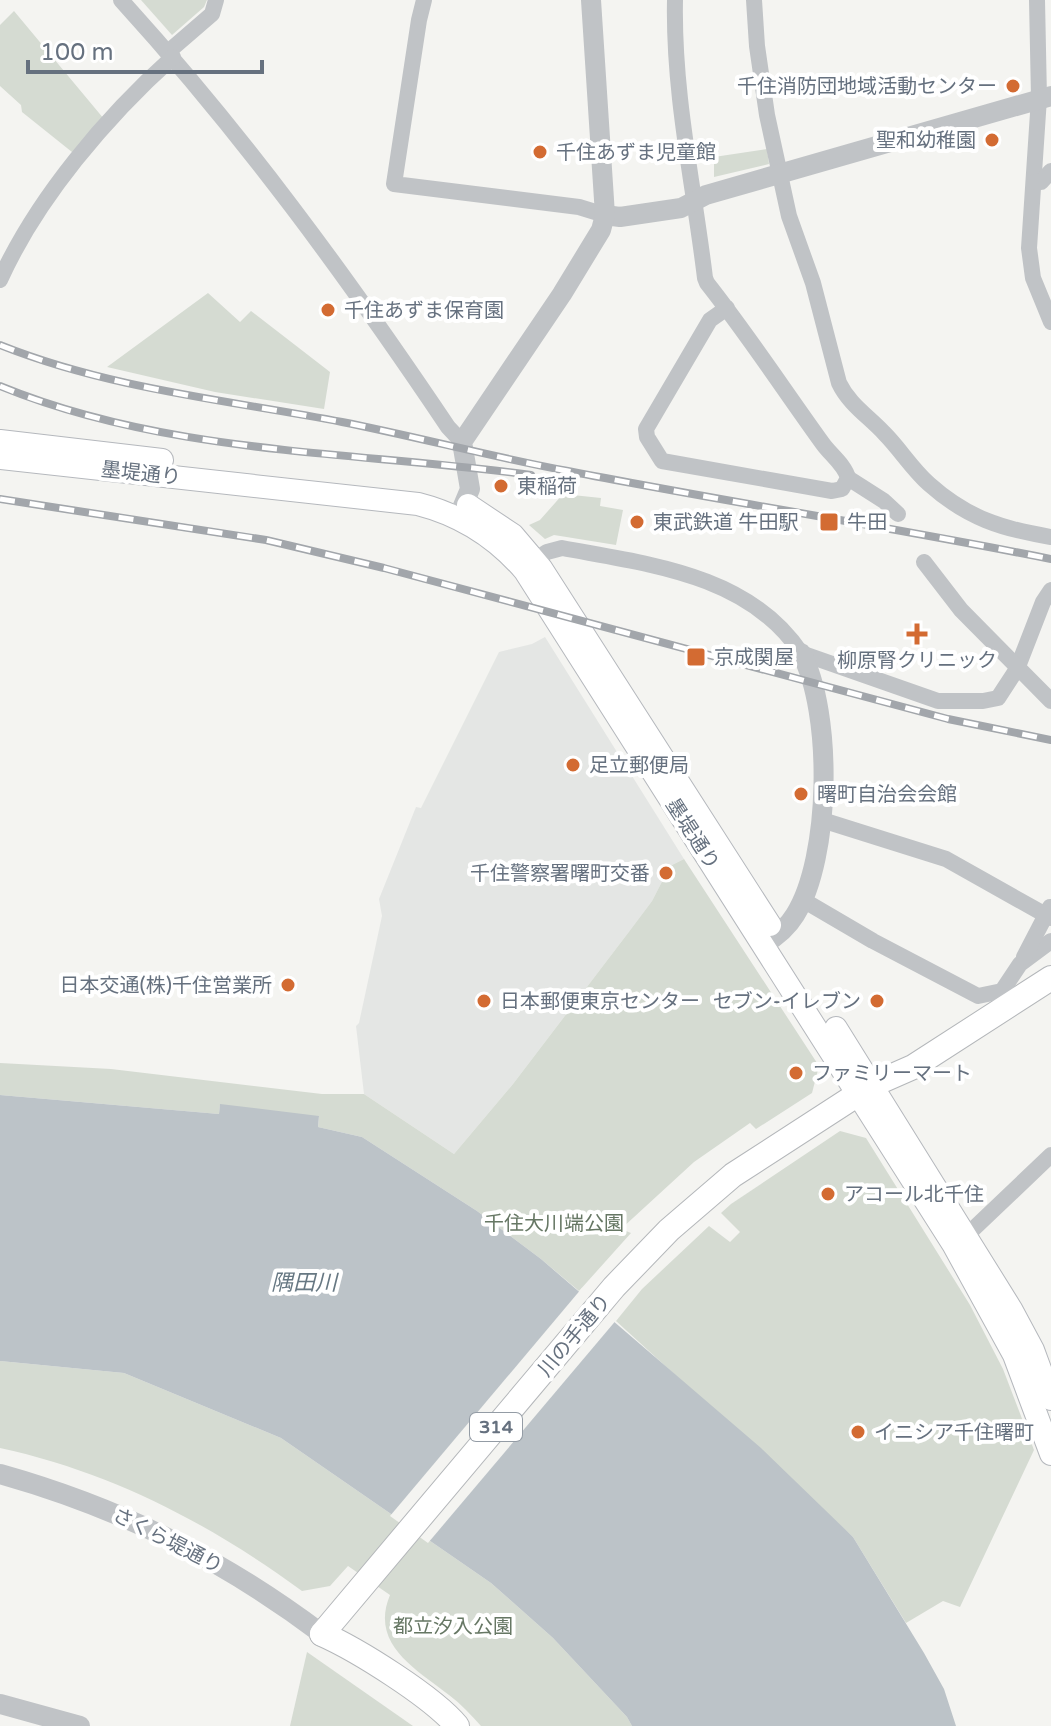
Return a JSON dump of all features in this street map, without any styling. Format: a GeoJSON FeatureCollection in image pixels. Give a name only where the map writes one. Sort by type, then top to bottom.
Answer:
{"type":"FeatureCollection","features":[{"type":"Feature","properties":{"kind":"main road","name":"墨堤通り"},"geometry":{"type":"LineString","coordinates":[[0,441],[421,490],[513,535],[535,560],[865,1090],[953,1244],[1033,1351],[1051,1454]]}},
{"type":"Feature","properties":{"kind":"main road","name":"墨堤通り"},"geometry":{"type":"LineString","coordinates":[[0,458],[462,511],[525,571],[770,940]]}},
{"type":"Feature","properties":{"kind":"main road","name":"川の手通り"},"geometry":{"type":"LineString","coordinates":[[322,1634],[614,1287],[669,1230],[733,1175],[865,1090],[913,1067],[1007,998],[1051,959]]}},
{"type":"Feature","properties":{"kind":"main road","name":"川の手通り"},"geometry":{"type":"LineString","coordinates":[[1007,998],[1051,978]]}},
{"type":"Feature","properties":{"kind":"main road","name":"墨堤通り"},"geometry":{"type":"LineString","coordinates":[[865,1090],[967,1235],[1033,1351],[1051,1399]]}},
{"type":"Feature","properties":{"kind":"main road"},"geometry":{"type":"LineString","coordinates":[[322,1634],[344,1657],[437,1726]]}},
{"type":"Feature","properties":{"kind":"main road"},"geometry":{"type":"LineString","coordinates":[[322,1634],[352,1647],[457,1726]]}},
{"type":"Feature","properties":{"kind":"street"},"geometry":{"type":"LineString","coordinates":[[121,0],[171,54],[331,258],[448,427],[462,442],[470,483],[462,511]]}},
{"type":"Feature","properties":{"kind":"street"},"geometry":{"type":"LineString","coordinates":[[0,280],[42,207],[75,164],[135,91],[212,14],[216,0]]}},
{"type":"Feature","properties":{"kind":"street"},"geometry":{"type":"LineString","coordinates":[[424,0],[394,184],[579,207],[620,217],[681,208],[781,173],[1045,97]]}},
{"type":"Feature","properties":{"kind":"street"},"geometry":{"type":"LineString","coordinates":[[462,442],[562,294],[601,230],[605,215],[591,0]]}},
{"type":"Feature","properties":{"kind":"street"},"geometry":{"type":"LineString","coordinates":[[675,0],[674,38],[689,175],[705,278],[727,308],[823,445],[847,472],[848,478],[842,489],[832,491],[662,461],[657,457],[646,429],[710,320],[727,308]]}},
{"type":"Feature","properties":{"kind":"street"},"geometry":{"type":"LineString","coordinates":[[754,0],[765,101],[789,216],[813,283],[845,396],[884,433],[928,483],[975,518],[1051,537]]}},
{"type":"Feature","properties":{"kind":"street"},"geometry":{"type":"LineString","coordinates":[[1037,0],[1045,97],[1029,248],[1033,278],[1049,313]]}},
{"type":"Feature","properties":{"kind":"street"},"geometry":{"type":"LineString","coordinates":[[1035,182],[1041,182],[1051,171]]}},
{"type":"Feature","properties":{"kind":"street"},"geometry":{"type":"LineString","coordinates":[[848,478],[898,514]]}},
{"type":"Feature","properties":{"kind":"street"},"geometry":{"type":"LineString","coordinates":[[535,560],[547,552],[562,548],[682,572],[751,602],[792,639],[801,653],[816,690],[821,721],[822,820],[803,900],[795,916],[770,940]]}},
{"type":"Feature","properties":{"kind":"street"},"geometry":{"type":"LineString","coordinates":[[924,562],[961,610],[1051,701]]}},
{"type":"Feature","properties":{"kind":"street"},"geometry":{"type":"LineString","coordinates":[[801,653],[938,701],[998,698],[1017,669],[1048,600]]}},
{"type":"Feature","properties":{"kind":"street"},"geometry":{"type":"LineString","coordinates":[[822,820],[946,859],[1049,912],[1020,964],[1007,998]]}},
{"type":"Feature","properties":{"kind":"street"},"geometry":{"type":"LineString","coordinates":[[803,900],[978,996],[1007,998],[1026,1006],[1051,992]]}},
{"type":"Feature","properties":{"kind":"street"},"geometry":{"type":"LineString","coordinates":[[1020,964],[1051,941]]}},
{"type":"Feature","properties":{"kind":"street"},"geometry":{"type":"LineString","coordinates":[[967,1235],[978,1228],[1051,1155]]}},
{"type":"Feature","properties":{"kind":"street","name":"さくら堤通り"},"geometry":{"type":"LineString","coordinates":[[0,1474],[78,1498],[168,1537],[252,1585],[322,1634]]}},
{"type":"Feature","properties":{"kind":"street"},"geometry":{"type":"LineString","coordinates":[[0,1704],[80,1726]]}},
{"type":"Feature","properties":{"kind":"shaded area"},"geometry":{"type":"Polygon","coordinates":[[[545,637],[684,859],[670,866],[652,901],[628,933],[513,1084],[454,1154],[364,1094],[356,1026],[382,916],[379,899],[416,807],[421,808],[499,652],[532,644],[545,637]]]}},
{"type":"Feature","properties":{"kind":"green space"},"geometry":{"type":"Polygon","coordinates":[[[141,0],[207,0],[204,7],[172,35],[141,0]]]}},
{"type":"Feature","properties":{"kind":"green space"},"geometry":{"type":"Polygon","coordinates":[[[14,11],[104,119],[77,156],[22,112],[21,105],[0,86],[0,25],[14,11]]]}},
{"type":"Feature","properties":{"kind":"green space"},"geometry":{"type":"Polygon","coordinates":[[[767,149],[769,164],[714,177],[714,157],[767,149]]]}},
{"type":"Feature","properties":{"kind":"green space"},"geometry":{"type":"Polygon","coordinates":[[[208,293],[240,322],[251,311],[330,372],[324,409],[215,392],[107,367],[208,293]]]}},
{"type":"Feature","properties":{"kind":"green space"},"geometry":{"type":"Polygon","coordinates":[[[563,494],[601,498],[600,506],[623,510],[616,545],[554,535],[545,539],[529,525],[540,520],[563,494]]]}},
{"type":"Feature","properties":{"kind":"green space","name":"千住大川端公園"},"geometry":{"type":"Polygon","coordinates":[[[684,859],[819,1066],[812,1093],[756,1129],[750,1123],[694,1162],[621,1229],[631,1233],[579,1291],[477,1211],[362,1137],[318,1127],[319,1117],[220,1105],[219,1114],[0,1095],[0,1063],[111,1069],[322,1094],[364,1094],[454,1154],[513,1084],[652,901],[670,866],[684,859]]]}},
{"type":"Feature","properties":{"kind":"green space"},"geometry":{"type":"Polygon","coordinates":[[[840,1131],[866,1138],[970,1305],[1003,1369],[1034,1450],[960,1607],[943,1601],[906,1623],[853,1537],[616,1321],[642,1289],[709,1226],[730,1242],[740,1232],[721,1213],[731,1204],[840,1131]]]}},
{"type":"Feature","properties":{"kind":"green space","name":"都立汐入公園"},"geometry":{"type":"Polygon","coordinates":[[[0,1361],[124,1373],[281,1438],[491,1583],[553,1638],[632,1726],[481,1726],[458,1702],[400,1654],[386,1628],[385,1613],[390,1595],[348,1566],[330,1586],[302,1591],[232,1544],[158,1503],[81,1471],[0,1448],[0,1361]]]}},
{"type":"Feature","properties":{"kind":"green space"},"geometry":{"type":"Polygon","coordinates":[[[307,1652],[413,1726],[290,1726],[307,1652]]]}},
{"type":"Feature","properties":{"kind":"water","name":"隅田川"},"geometry":{"type":"Polygon","coordinates":[[[0,1095],[219,1114],[220,1104],[319,1116],[318,1127],[362,1137],[477,1211],[541,1259],[761,1448],[853,1537],[944,1689],[956,1726],[632,1726],[553,1638],[491,1583],[281,1438],[124,1373],[0,1361],[0,1095]]]}},
{"type":"Feature","properties":{"kind":"pier"},"geometry":{"type":"Polygon","coordinates":[[[582,1288],[618,1318],[428,1543],[390,1516],[582,1288]]]}},
{"type":"Feature","properties":{"kind":"railway"},"geometry":{"type":"LineString","coordinates":[[0,345],[84,372],[169,392],[342,422],[568,471],[1051,559]]}},
{"type":"Feature","properties":{"kind":"railway"},"geometry":{"type":"LineString","coordinates":[[0,386],[64,409],[129,426],[195,438],[531,475]]}},
{"type":"Feature","properties":{"kind":"railway"},"geometry":{"type":"LineString","coordinates":[[0,499],[266,540],[384,568],[948,719],[1051,740]]}},
{"type":"Feature","properties":{"kind":"place","name":"千住消防団地域活動センター"},"geometry":{"type":"Point","coordinates":[1013,86]}},
{"type":"Feature","properties":{"kind":"place","name":"聖和幼稚園"},"geometry":{"type":"Point","coordinates":[992,140]}},
{"type":"Feature","properties":{"kind":"place","name":"千住あずま児童館"},"geometry":{"type":"Point","coordinates":[540,152]}},
{"type":"Feature","properties":{"kind":"place","name":"千住あずま保育園"},"geometry":{"type":"Point","coordinates":[328,310]}},
{"type":"Feature","properties":{"kind":"place","name":"東稲荷"},"geometry":{"type":"Point","coordinates":[501,486]}},
{"type":"Feature","properties":{"kind":"place","name":"東武鉄道 牛田駅"},"geometry":{"type":"Point","coordinates":[637,522]}},
{"type":"Feature","properties":{"kind":"place","name":"牛田"},"geometry":{"type":"Point","coordinates":[829,522]}},
{"type":"Feature","properties":{"kind":"place","name":"柳原腎クリニック"},"geometry":{"type":"Point","coordinates":[917,634]}},
{"type":"Feature","properties":{"kind":"place","name":"京成関屋"},"geometry":{"type":"Point","coordinates":[696,657]}},
{"type":"Feature","properties":{"kind":"place","name":"足立郵便局"},"geometry":{"type":"Point","coordinates":[573,765]}},
{"type":"Feature","properties":{"kind":"place","name":"曙町自治会会館"},"geometry":{"type":"Point","coordinates":[801,794]}},
{"type":"Feature","properties":{"kind":"place","name":"千住警察署曙町交番"},"geometry":{"type":"Point","coordinates":[666,873]}},
{"type":"Feature","properties":{"kind":"place","name":"日本交通(株)千住営業所"},"geometry":{"type":"Point","coordinates":[288,985]}},
{"type":"Feature","properties":{"kind":"place","name":"日本郵便東京センター"},"geometry":{"type":"Point","coordinates":[484,1001]}},
{"type":"Feature","properties":{"kind":"place","name":"セブン-イレブン"},"geometry":{"type":"Point","coordinates":[877,1001]}},
{"type":"Feature","properties":{"kind":"place","name":"ファミリーマート"},"geometry":{"type":"Point","coordinates":[796,1073]}},
{"type":"Feature","properties":{"kind":"place","name":"アコール北千住"},"geometry":{"type":"Point","coordinates":[828,1194]}},
{"type":"Feature","properties":{"kind":"place","name":"イニシア千住曙町"},"geometry":{"type":"Point","coordinates":[858,1432]}}]}
